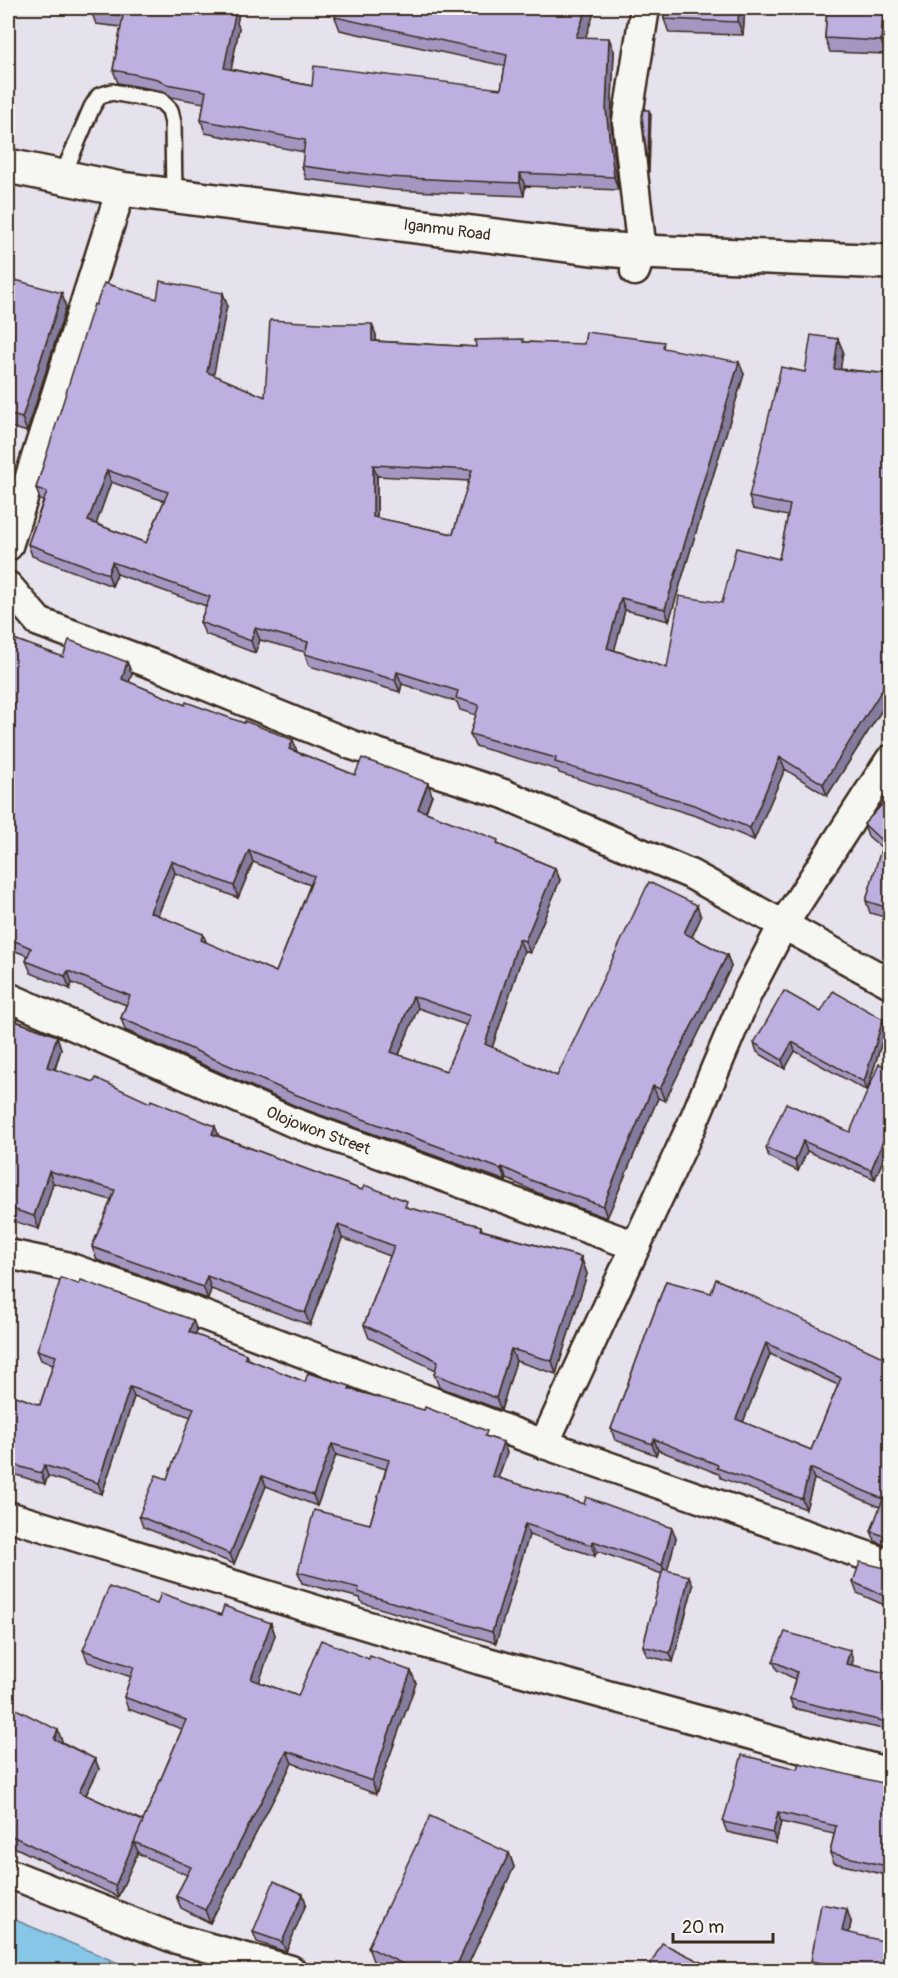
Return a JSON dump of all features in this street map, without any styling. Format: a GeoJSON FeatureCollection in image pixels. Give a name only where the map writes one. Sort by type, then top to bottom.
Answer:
{"type":"FeatureCollection","features":[{"type":"Feature","properties":{"kind":"main road","name":"Iganmu Road"},"geometry":{"type":"LineString","coordinates":[[8,166],[62,177],[119,197],[174,196],[580,247],[638,262],[891,262]]}},
{"type":"Feature","properties":{"kind":"main road","name":"Iganmu Road"},"geometry":{"type":"LineString","coordinates":[[8,185],[119,197],[356,240],[891,279]]}},
{"type":"Feature","properties":{"kind":"street"},"geometry":{"type":"LineString","coordinates":[[638,262],[627,121],[645,8]]}},
{"type":"Feature","properties":{"kind":"street"},"geometry":{"type":"LineString","coordinates":[[8,546],[119,197]]}},
{"type":"Feature","properties":{"kind":"street"},"geometry":{"type":"LineString","coordinates":[[8,586],[39,622],[160,667],[352,745],[504,794],[690,874],[891,983]]}},
{"type":"Feature","properties":{"kind":"street"},"geometry":{"type":"LineString","coordinates":[[544,1444],[691,1127],[747,994],[783,925],[891,760]]}},
{"type":"Feature","properties":{"kind":"street","name":"Olojowon Street"},"geometry":{"type":"LineString","coordinates":[[8,997],[292,1122],[636,1246]]}},
{"type":"Feature","properties":{"kind":"street"},"geometry":{"type":"LineString","coordinates":[[8,1254],[87,1273],[544,1444],[891,1564]]}},
{"type":"Feature","properties":{"kind":"street"},"geometry":{"type":"LineString","coordinates":[[8,1516],[480,1660],[891,1773]]}},
{"type":"Feature","properties":{"kind":"street"},"geometry":{"type":"LineString","coordinates":[[8,1873],[173,1938],[291,1971]]}},
{"type":"Feature","properties":{"kind":"lane"},"geometry":{"type":"LineString","coordinates":[[62,177],[92,107],[99,96],[112,92],[161,101],[170,110],[173,123],[174,196]]}},
{"type":"Feature","properties":{"kind":"water"},"geometry":{"type":"Polygon","coordinates":[[[8,1917],[135,1970],[8,1970],[8,1917]]]}},
{"type":"Feature","properties":{"kind":"building"},"geometry":{"type":"Polygon","coordinates":[[[92,8],[233,8],[232,15],[235,15],[224,68],[312,86],[314,66],[501,89],[507,55],[335,17],[337,8],[587,8],[576,37],[609,38],[606,110],[614,177],[520,173],[520,183],[388,177],[302,166],[305,140],[201,120],[206,91],[166,84],[158,79],[113,70],[123,16],[91,11],[92,8]]]}},
{"type":"Feature","properties":{"kind":"building"},"geometry":{"type":"Polygon","coordinates":[[[665,8],[739,8],[738,22],[664,19],[665,8]]]}},
{"type":"Feature","properties":{"kind":"building"},"geometry":{"type":"Polygon","coordinates":[[[827,8],[883,8],[881,41],[825,38],[827,8]]]}},
{"type":"Feature","properties":{"kind":"building"},"geometry":{"type":"Polygon","coordinates":[[[643,110],[649,110],[648,166],[642,116],[643,110]]]}},
{"type":"Feature","properties":{"kind":"building"},"geometry":{"type":"Polygon","coordinates":[[[8,278],[62,293],[22,418],[8,414],[8,278]]]}},
{"type":"Feature","properties":{"kind":"building"},"geometry":{"type":"Polygon","coordinates":[[[160,281],[223,293],[207,372],[265,397],[270,320],[372,324],[372,341],[476,347],[475,340],[523,339],[523,342],[584,344],[586,332],[664,342],[663,348],[739,362],[665,609],[621,598],[607,648],[667,668],[679,596],[722,603],[736,548],[779,559],[790,505],[749,497],[781,367],[805,372],[811,335],[838,339],[834,369],[891,374],[891,673],[886,672],[882,690],[823,784],[780,757],[750,828],[694,805],[555,762],[556,758],[470,734],[479,705],[456,698],[458,691],[397,672],[395,680],[305,654],[308,642],[255,628],[251,641],[200,622],[210,597],[112,562],[108,574],[28,544],[47,492],[36,488],[94,304],[96,305],[104,283],[157,299],[160,281]],[[373,465],[373,517],[453,534],[472,470],[373,465]],[[107,470],[88,521],[146,543],[168,492],[107,470]]]}},
{"type":"Feature","properties":{"kind":"building"},"geometry":{"type":"Polygon","coordinates":[[[8,637],[63,657],[69,640],[127,662],[122,679],[185,705],[186,702],[244,723],[245,721],[293,740],[289,749],[355,775],[362,758],[428,783],[418,809],[498,840],[497,844],[555,868],[525,941],[519,939],[485,1044],[557,1076],[649,882],[697,905],[684,933],[727,955],[660,1089],[653,1086],[603,1206],[533,1181],[502,1167],[501,1169],[294,1094],[121,1018],[130,996],[68,971],[65,976],[26,961],[31,948],[8,938],[8,637]],[[249,850],[234,886],[171,861],[150,912],[203,934],[201,940],[276,972],[314,876],[249,850]],[[413,996],[391,1052],[446,1071],[470,1016],[413,996]]]}},
{"type":"Feature","properties":{"kind":"building"},"geometry":{"type":"Polygon","coordinates":[[[891,795],[891,909],[866,901],[883,842],[864,824],[891,795]]]}},
{"type":"Feature","properties":{"kind":"building"},"geometry":{"type":"Polygon","coordinates":[[[784,991],[821,1012],[833,991],[883,1019],[864,1082],[792,1042],[782,1060],[754,1043],[784,991]]]}},
{"type":"Feature","properties":{"kind":"building"},"geometry":{"type":"Polygon","coordinates":[[[8,1013],[17,1017],[15,1021],[57,1036],[47,1067],[94,1082],[96,1078],[150,1103],[151,1100],[215,1126],[212,1134],[362,1190],[364,1186],[367,1186],[407,1201],[405,1207],[481,1226],[480,1230],[581,1257],[579,1261],[582,1262],[552,1361],[511,1349],[496,1398],[434,1374],[438,1361],[364,1325],[394,1246],[338,1225],[305,1313],[207,1276],[203,1287],[92,1247],[115,1190],[49,1171],[34,1216],[9,1208],[12,1198],[8,1197],[8,1013]]]}},
{"type":"Feature","properties":{"kind":"building"},"geometry":{"type":"Polygon","coordinates":[[[879,1064],[891,1068],[891,1144],[883,1141],[871,1170],[803,1141],[795,1161],[766,1148],[786,1103],[850,1132],[879,1064]]]}},
{"type":"Feature","properties":{"kind":"building"},"geometry":{"type":"Polygon","coordinates":[[[61,1278],[79,1284],[81,1280],[193,1320],[189,1332],[246,1354],[245,1358],[305,1382],[308,1373],[350,1386],[349,1389],[424,1410],[425,1407],[487,1431],[485,1436],[503,1442],[492,1476],[584,1504],[586,1497],[672,1528],[662,1565],[593,1541],[592,1545],[525,1524],[492,1632],[358,1592],[359,1588],[298,1572],[314,1510],[370,1524],[389,1460],[332,1444],[313,1495],[262,1476],[230,1554],[139,1516],[156,1475],[167,1479],[194,1408],[130,1387],[98,1483],[44,1465],[41,1473],[8,1463],[8,1393],[40,1405],[56,1356],[37,1350],[61,1278]]]}},
{"type":"Feature","properties":{"kind":"building"},"geometry":{"type":"Polygon","coordinates":[[[716,1279],[891,1361],[891,1539],[871,1531],[883,1499],[810,1468],[802,1499],[717,1468],[718,1465],[654,1439],[652,1444],[611,1429],[666,1281],[711,1293],[716,1279]],[[766,1343],[736,1419],[811,1450],[841,1378],[766,1343]]]}},
{"type":"Feature","properties":{"kind":"building"},"geometry":{"type":"Polygon","coordinates":[[[860,1562],[891,1569],[891,1599],[853,1582],[860,1562]]]}},
{"type":"Feature","properties":{"kind":"building"},"geometry":{"type":"Polygon","coordinates":[[[663,1569],[689,1576],[670,1653],[643,1646],[663,1569]]]}},
{"type":"Feature","properties":{"kind":"building"},"geometry":{"type":"Polygon","coordinates":[[[109,1587],[157,1604],[161,1593],[221,1615],[224,1606],[271,1623],[251,1679],[298,1696],[321,1640],[369,1659],[370,1656],[411,1671],[372,1781],[287,1751],[205,1910],[176,1896],[191,1867],[134,1842],[186,1720],[124,1697],[134,1667],[83,1650],[109,1587]]]}},
{"type":"Feature","properties":{"kind":"building"},"geometry":{"type":"Polygon","coordinates":[[[785,1632],[850,1650],[846,1664],[891,1674],[891,1723],[790,1699],[797,1672],[773,1661],[785,1632]]]}},
{"type":"Feature","properties":{"kind":"building"},"geometry":{"type":"Polygon","coordinates":[[[8,1705],[58,1730],[54,1739],[95,1759],[79,1792],[143,1821],[115,1886],[8,1834],[8,1705]]]}},
{"type":"Feature","properties":{"kind":"building"},"geometry":{"type":"Polygon","coordinates":[[[742,1755],[797,1769],[799,1763],[891,1785],[891,1867],[830,1853],[836,1826],[778,1812],[773,1833],[723,1822],[742,1755]]]}},
{"type":"Feature","properties":{"kind":"building"},"geometry":{"type":"Polygon","coordinates":[[[430,1816],[509,1853],[454,1971],[417,1971],[368,1947],[430,1816]]]}},
{"type":"Feature","properties":{"kind":"building"},"geometry":{"type":"Polygon","coordinates":[[[274,1881],[303,1894],[282,1942],[253,1932],[274,1881]]]}},
{"type":"Feature","properties":{"kind":"building"},"geometry":{"type":"Polygon","coordinates":[[[821,1904],[847,1909],[842,1931],[891,1943],[891,1971],[838,1971],[839,1966],[811,1961],[821,1904]]]}},
{"type":"Feature","properties":{"kind":"building"},"geometry":{"type":"Polygon","coordinates":[[[662,1943],[719,1971],[647,1971],[662,1943]]]}},
{"type":"Feature","properties":{"kind":"building"},"geometry":{"type":"Polygon","coordinates":[[[567,1965],[577,1971],[564,1971],[567,1965]]]}}]}
